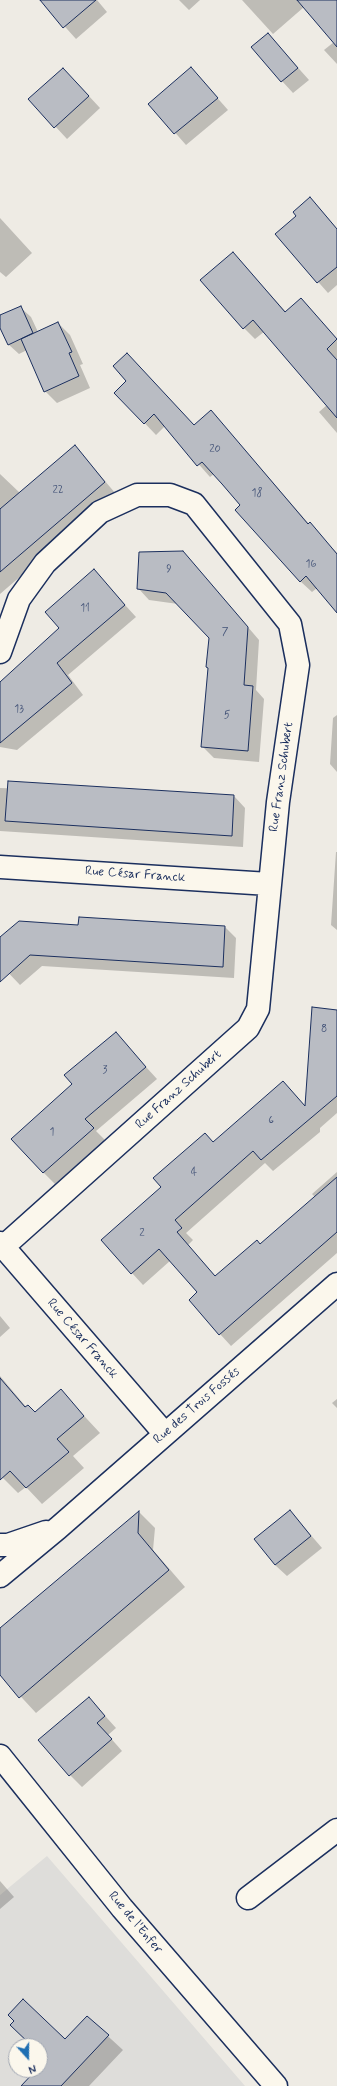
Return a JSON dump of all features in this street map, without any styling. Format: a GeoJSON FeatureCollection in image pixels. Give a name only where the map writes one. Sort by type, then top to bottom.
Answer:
{"type":"FeatureCollection","features":[{"type":"Feature","properties":{"kind":"street","name":"Rue Franz Schubert"},"geometry":{"type":"LineString","coordinates":[[0,652],[19,599],[45,562],[100,512],[137,495],[170,495],[194,504],[290,624],[298,665],[269,884],[263,968],[258,1009],[248,1028],[2,1245]]}},
{"type":"Feature","properties":{"kind":"street","name":"Rue César Franck"},"geometry":{"type":"LineString","coordinates":[[0,867],[269,884]]}},
{"type":"Feature","properties":{"kind":"street","name":"Rue César Franck"},"geometry":{"type":"LineString","coordinates":[[2,1245],[165,1434]]}},
{"type":"Feature","properties":{"kind":"street","name":"Rue des Trois Fossés"},"geometry":{"type":"LineString","coordinates":[[0,1576],[58,1528],[337,1284]]}},
{"type":"Feature","properties":{"kind":"street","name":"Rue des Trois Fossés"},"geometry":{"type":"LineString","coordinates":[[0,1545],[8,1545],[58,1528]]}},
{"type":"Feature","properties":{"kind":"street","name":"Rue de l'Enfer"},"geometry":{"type":"LineString","coordinates":[[0,1756],[122,1908],[276,2086]]}},
{"type":"Feature","properties":{"kind":"street"},"geometry":{"type":"LineString","coordinates":[[248,1898],[337,1830]]}},
{"type":"Feature","properties":{"kind":"shaded area"},"geometry":{"type":"Polygon","coordinates":[[[47,1856],[245,2086],[0,2086],[0,1895],[47,1856]]]}},
{"type":"Feature","properties":{"kind":"building"},"geometry":{"type":"Polygon","coordinates":[[[40,0],[96,0],[63,28],[40,0]]]}},
{"type":"Feature","properties":{"kind":"building"},"geometry":{"type":"Polygon","coordinates":[[[297,0],[337,0],[337,47],[297,0]]]}},
{"type":"Feature","properties":{"kind":"building"},"geometry":{"type":"Polygon","coordinates":[[[268,33],[298,68],[281,82],[251,47],[268,33]]]}},
{"type":"Feature","properties":{"kind":"building"},"geometry":{"type":"Polygon","coordinates":[[[191,67],[218,98],[174,134],[148,104],[191,67]]]}},
{"type":"Feature","properties":{"kind":"building"},"geometry":{"type":"Polygon","coordinates":[[[63,68],[89,96],[54,128],[28,99],[63,68]]]}},
{"type":"Feature","properties":{"kind":"building"},"geometry":{"type":"Polygon","coordinates":[[[310,197],[337,229],[337,267],[317,283],[275,234],[296,216],[293,212],[310,197]]]}},
{"type":"Feature","properties":{"kind":"building"},"geometry":{"type":"Polygon","coordinates":[[[233,252],[285,312],[301,298],[337,339],[327,349],[337,360],[337,418],[253,320],[243,329],[200,280],[233,252]]]}},
{"type":"Feature","properties":{"kind":"building"},"geometry":{"type":"Polygon","coordinates":[[[21,306],[33,333],[8,345],[0,328],[0,315],[21,306]]]}},
{"type":"Feature","properties":{"kind":"building"},"geometry":{"type":"Polygon","coordinates":[[[58,322],[72,352],[69,353],[79,376],[44,392],[21,339],[58,322]]]}},
{"type":"Feature","properties":{"kind":"building"},"geometry":{"type":"Polygon","coordinates":[[[127,353],[194,425],[211,410],[308,524],[310,522],[337,554],[337,613],[306,576],[300,582],[235,510],[240,505],[222,484],[202,462],[197,466],[154,414],[144,424],[114,393],[126,381],[113,366],[127,353]]]}},
{"type":"Feature","properties":{"kind":"building"},"geometry":{"type":"Polygon","coordinates":[[[75,445],[105,482],[0,572],[0,509],[75,445]]]}},
{"type":"Feature","properties":{"kind":"building"},"geometry":{"type":"Polygon","coordinates":[[[183,551],[248,627],[244,685],[253,686],[248,751],[201,747],[209,638],[166,593],[137,589],[139,552],[183,551]]]}},
{"type":"Feature","properties":{"kind":"building"},"geometry":{"type":"Polygon","coordinates":[[[94,569],[125,605],[57,663],[72,683],[0,743],[0,682],[59,628],[45,612],[94,569]]]}},
{"type":"Feature","properties":{"kind":"building"},"geometry":{"type":"Polygon","coordinates":[[[8,781],[234,795],[232,836],[5,821],[8,781]]]}},
{"type":"Feature","properties":{"kind":"building"},"geometry":{"type":"Polygon","coordinates":[[[79,917],[225,926],[223,967],[30,955],[0,982],[0,937],[19,921],[78,925],[79,917]]]}},
{"type":"Feature","properties":{"kind":"building"},"geometry":{"type":"Polygon","coordinates":[[[312,1007],[337,1010],[337,1096],[261,1160],[253,1151],[175,1220],[182,1228],[177,1232],[215,1276],[257,1240],[260,1244],[337,1177],[337,1232],[219,1335],[189,1300],[197,1292],[159,1249],[131,1274],[101,1240],[161,1187],[153,1178],[205,1133],[213,1142],[283,1081],[305,1106],[312,1007]]]}},
{"type":"Feature","properties":{"kind":"building"},"geometry":{"type":"Polygon","coordinates":[[[116,1032],[146,1067],[85,1119],[94,1128],[43,1173],[11,1139],[72,1084],[64,1075],[116,1032]]]}},
{"type":"Feature","properties":{"kind":"building"},"geometry":{"type":"Polygon","coordinates":[[[0,1378],[25,1407],[28,1405],[35,1412],[61,1389],[84,1416],[57,1439],[69,1452],[26,1488],[10,1471],[0,1480],[0,1378]]]}},
{"type":"Feature","properties":{"kind":"building"},"geometry":{"type":"Polygon","coordinates":[[[290,1510],[311,1536],[275,1565],[254,1539],[290,1510]]]}},
{"type":"Feature","properties":{"kind":"building"},"geometry":{"type":"Polygon","coordinates":[[[139,1511],[138,1533],[169,1570],[19,1698],[0,1675],[0,1628],[139,1511]]]}},
{"type":"Feature","properties":{"kind":"building"},"geometry":{"type":"Polygon","coordinates":[[[89,1697],[105,1716],[97,1723],[112,1739],[69,1776],[38,1740],[89,1697]]]}},
{"type":"Feature","properties":{"kind":"building"},"geometry":{"type":"Polygon","coordinates":[[[23,1999],[65,2039],[87,2016],[109,2035],[61,2086],[21,2086],[28,2078],[48,2078],[48,2038],[24,2038],[10,2025],[14,2021],[8,2015],[23,1999]]]}}]}
